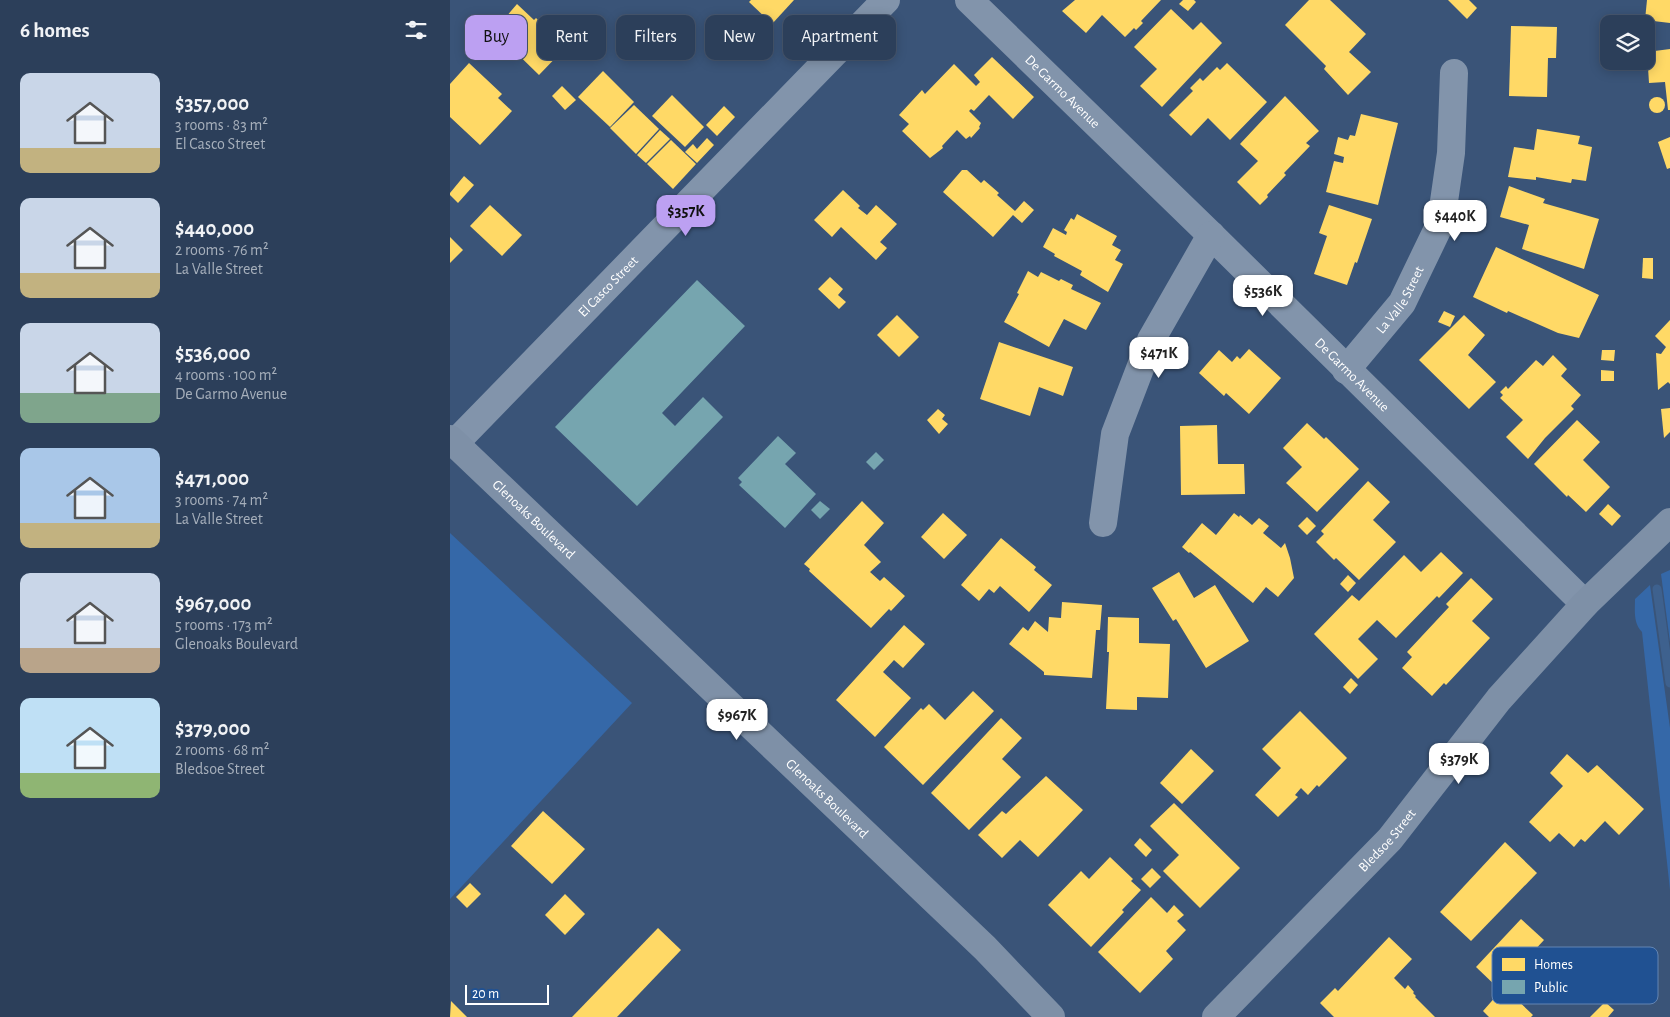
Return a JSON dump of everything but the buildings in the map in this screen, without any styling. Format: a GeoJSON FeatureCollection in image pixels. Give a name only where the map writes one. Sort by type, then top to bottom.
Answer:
{"type":"FeatureCollection","features":[{"type":"Feature","properties":{"kind":"main road","name":"Glenoaks Boulevard"},"geometry":{"type":"LineString","coordinates":[[452,441],[985,948],[1051,1017]]}},
{"type":"Feature","properties":{"kind":"main road","name":"Bledsoe Street"},"geometry":{"type":"LineString","coordinates":[[1216,1017],[1390,839],[1498,699],[1585,604],[1670,522]]}},
{"type":"Feature","properties":{"kind":"street","name":"El Casco Street"},"geometry":{"type":"LineString","coordinates":[[452,441],[886,0]]}},
{"type":"Feature","properties":{"kind":"street","name":"De Garmo Avenue"},"geometry":{"type":"LineString","coordinates":[[969,0],[1211,235],[1585,604]]}},
{"type":"Feature","properties":{"kind":"street","name":"La Valle Street"},"geometry":{"type":"LineString","coordinates":[[1346,370],[1402,303],[1441,222],[1451,152],[1454,73]]}},
{"type":"Feature","properties":{"kind":"street"},"geometry":{"type":"LineString","coordinates":[[1103,522],[1115,434],[1151,340],[1211,235]]}},
{"type":"Feature","properties":{"kind":"shaded area"},"geometry":{"type":"Polygon","coordinates":[[[450,533],[632,703],[450,899],[450,533]]]}},
{"type":"Feature","properties":{"kind":"shaded area"},"geometry":{"type":"Polygon","coordinates":[[[1670,570],[1670,642],[1661,574],[1670,570]]]}},
{"type":"Feature","properties":{"kind":"shaded area"},"geometry":{"type":"Polygon","coordinates":[[[1650,585],[1670,728],[1670,890],[1642,632],[1637,625],[1635,616],[1635,599],[1650,585]]]}},
{"type":"Feature","properties":{"kind":"waterway"},"geometry":{"type":"LineString","coordinates":[[1657,589],[1670,683]]}}]}
